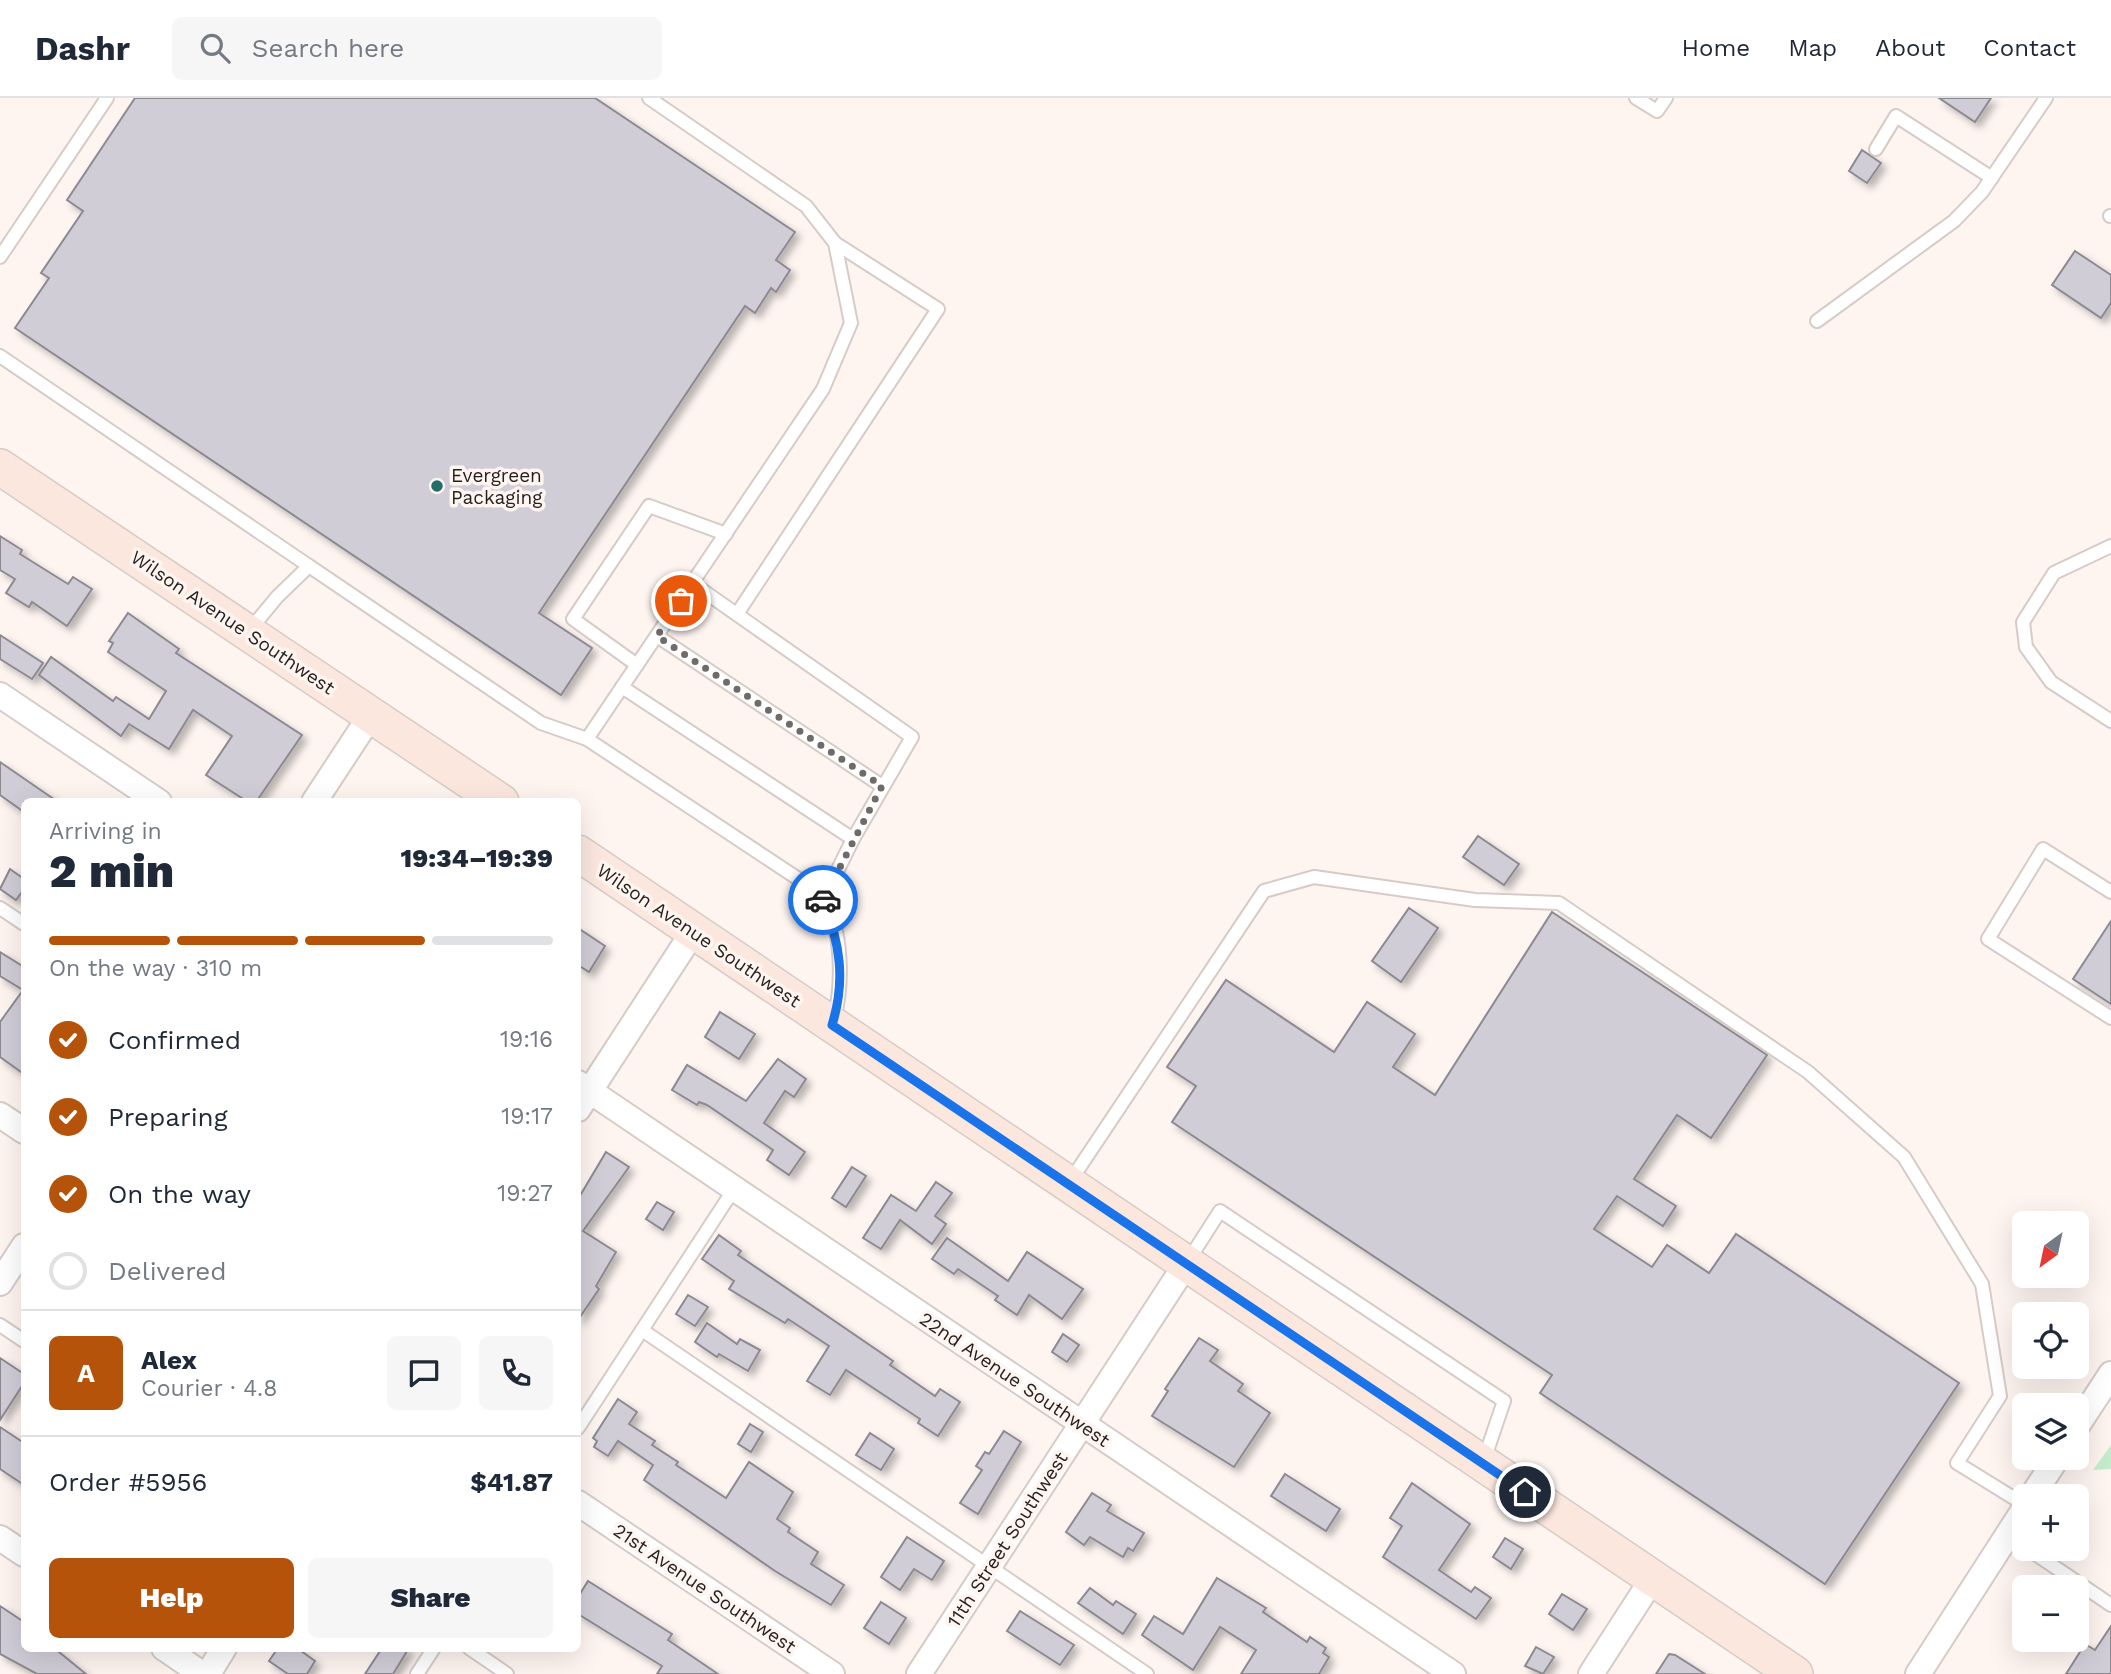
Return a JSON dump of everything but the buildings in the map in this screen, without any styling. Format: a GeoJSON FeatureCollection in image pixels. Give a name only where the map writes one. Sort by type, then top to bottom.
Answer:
{"type":"FeatureCollection","features":[{"type":"Feature","properties":{"kind":"main road","name":"Wilson Avenue Southwest"},"geometry":{"type":"LineString","coordinates":[[0,467],[495,798]]}},
{"type":"Feature","properties":{"kind":"main road","name":"Wilson Avenue Southwest"},"geometry":{"type":"LineString","coordinates":[[581,855],[1795,1674]]}},
{"type":"Feature","properties":{"kind":"street"},"geometry":{"type":"LineString","coordinates":[[0,695],[153,798]]}},
{"type":"Feature","properties":{"kind":"street"},"geometry":{"type":"LineString","coordinates":[[317,798],[371,715]]}},
{"type":"Feature","properties":{"kind":"street"},"geometry":{"type":"LineString","coordinates":[[581,1094],[694,932]]}},
{"type":"Feature","properties":{"kind":"street","name":"22nd Avenue Southwest"},"geometry":{"type":"LineString","coordinates":[[581,1094],[734,1189],[1452,1674]]}},
{"type":"Feature","properties":{"kind":"street"},"geometry":{"type":"LineString","coordinates":[[0,1115],[21,1129]]}},
{"type":"Feature","properties":{"kind":"street"},"geometry":{"type":"LineString","coordinates":[[0,1283],[21,1251]]}},
{"type":"Feature","properties":{"kind":"street","name":"11th Street Southwest"},"geometry":{"type":"LineString","coordinates":[[919,1674],[1186,1264]]}},
{"type":"Feature","properties":{"kind":"street"},"geometry":{"type":"LineString","coordinates":[[2089,1408],[2111,1374]]}},
{"type":"Feature","properties":{"kind":"street","name":"21st Avenue Southwest"},"geometry":{"type":"LineString","coordinates":[[581,1505],[832,1674]]}},
{"type":"Feature","properties":{"kind":"street"},"geometry":{"type":"LineString","coordinates":[[0,1538],[21,1553]]}},
{"type":"Feature","properties":{"kind":"street"},"geometry":{"type":"LineString","coordinates":[[1918,1674],[2012,1554]]}},
{"type":"Feature","properties":{"kind":"street"},"geometry":{"type":"LineString","coordinates":[[1591,1674],[1653,1578]]}},
{"type":"Feature","properties":{"kind":"street"},"geometry":{"type":"LineString","coordinates":[[170,1652],[202,1674]]}},
{"type":"Feature","properties":{"kind":"street"},"geometry":{"type":"LineString","coordinates":[[208,1674],[222,1652]]}},
{"type":"Feature","properties":{"kind":"lane"},"geometry":{"type":"LineString","coordinates":[[0,257],[107,98]]}},
{"type":"Feature","properties":{"kind":"lane"},"geometry":{"type":"LineString","coordinates":[[649,98],[806,206],[835,243],[938,309],[737,614]]}},
{"type":"Feature","properties":{"kind":"lane"},"geometry":{"type":"LineString","coordinates":[[1636,98],[1657,111],[1666,98]]}},
{"type":"Feature","properties":{"kind":"lane"},"geometry":{"type":"LineString","coordinates":[[1817,321],[1923,247],[1954,221],[1992,178],[2046,98]]}},
{"type":"Feature","properties":{"kind":"lane"},"geometry":{"type":"LineString","coordinates":[[1876,149],[1896,116],[1992,178]]}},
{"type":"Feature","properties":{"kind":"lane"},"geometry":{"type":"LineString","coordinates":[[587,739],[823,389],[851,323],[835,243]]}},
{"type":"Feature","properties":{"kind":"lane"},"geometry":{"type":"LineString","coordinates":[[0,356],[541,723],[587,739],[806,884],[823,900],[838,938],[840,1000],[832,1025]]}},
{"type":"Feature","properties":{"kind":"lane"},"geometry":{"type":"LineString","coordinates":[[637,665],[573,620],[618,551],[649,506],[726,534]]}},
{"type":"Feature","properties":{"kind":"lane"},"geometry":{"type":"LineString","coordinates":[[2111,546],[2054,573],[2023,622],[2025,647],[2051,682],[2111,721]]}},
{"type":"Feature","properties":{"kind":"lane"},"geometry":{"type":"LineString","coordinates":[[248,632],[277,597],[309,566]]}},
{"type":"Feature","properties":{"kind":"lane"},"geometry":{"type":"LineString","coordinates":[[692,583],[912,737],[853,839],[823,900]]}},
{"type":"Feature","properties":{"kind":"lane"},"geometry":{"type":"LineString","coordinates":[[657,636],[882,786]]}},
{"type":"Feature","properties":{"kind":"lane"},"geometry":{"type":"LineString","coordinates":[[622,687],[853,839]]}},
{"type":"Feature","properties":{"kind":"lane"},"geometry":{"type":"LineString","coordinates":[[2111,892],[2043,849],[1987,939],[2111,1018]]}},
{"type":"Feature","properties":{"kind":"lane"},"geometry":{"type":"LineString","coordinates":[[1068,1184],[1264,891],[1314,877],[1448,894],[1475,900],[1559,903],[1808,1072],[1904,1157],[1982,1284],[2000,1396],[1957,1463],[2012,1499]]}},
{"type":"Feature","properties":{"kind":"lane"},"geometry":{"type":"LineString","coordinates":[[0,908],[21,923]]}},
{"type":"Feature","properties":{"kind":"lane"},"geometry":{"type":"LineString","coordinates":[[581,1423],[734,1189]]}},
{"type":"Feature","properties":{"kind":"lane"},"geometry":{"type":"LineString","coordinates":[[1186,1264],[1220,1210],[1493,1393],[1504,1401],[1482,1463]]}},
{"type":"Feature","properties":{"kind":"lane"},"geometry":{"type":"LineString","coordinates":[[0,1325],[21,1339]]}},
{"type":"Feature","properties":{"kind":"lane"},"geometry":{"type":"LineString","coordinates":[[642,1329],[1147,1674]]}},
{"type":"Feature","properties":{"kind":"lane"},"geometry":{"type":"LineString","coordinates":[[2045,1561],[2111,1605]]}},
{"type":"Feature","properties":{"kind":"lane"},"geometry":{"type":"LineString","coordinates":[[417,1674],[431,1652]]}},
{"type":"Feature","properties":{"kind":"lane"},"geometry":{"type":"LineString","coordinates":[[475,1652],[507,1674]]}},
{"type":"Feature","properties":{"kind":"green space"},"geometry":{"type":"Polygon","coordinates":[[[2111,1445],[2111,1469],[2093,1470],[2111,1445]]]}},
{"type":"Feature","properties":{"kind":"way so far"},"geometry":{"type":"LineString","coordinates":[[681,601],[657,636],[882,786],[823,900]]}},
{"type":"Feature","properties":{"kind":"place","name":"Evergreen Packaging"},"geometry":{"type":"Point","coordinates":[437,486]}},
{"type":"Feature","properties":{"kind":"route"},"geometry":{"type":"LineString","coordinates":[[823,900],[838,938],[840,1000],[832,1025],[1525,1492]]}}]}
